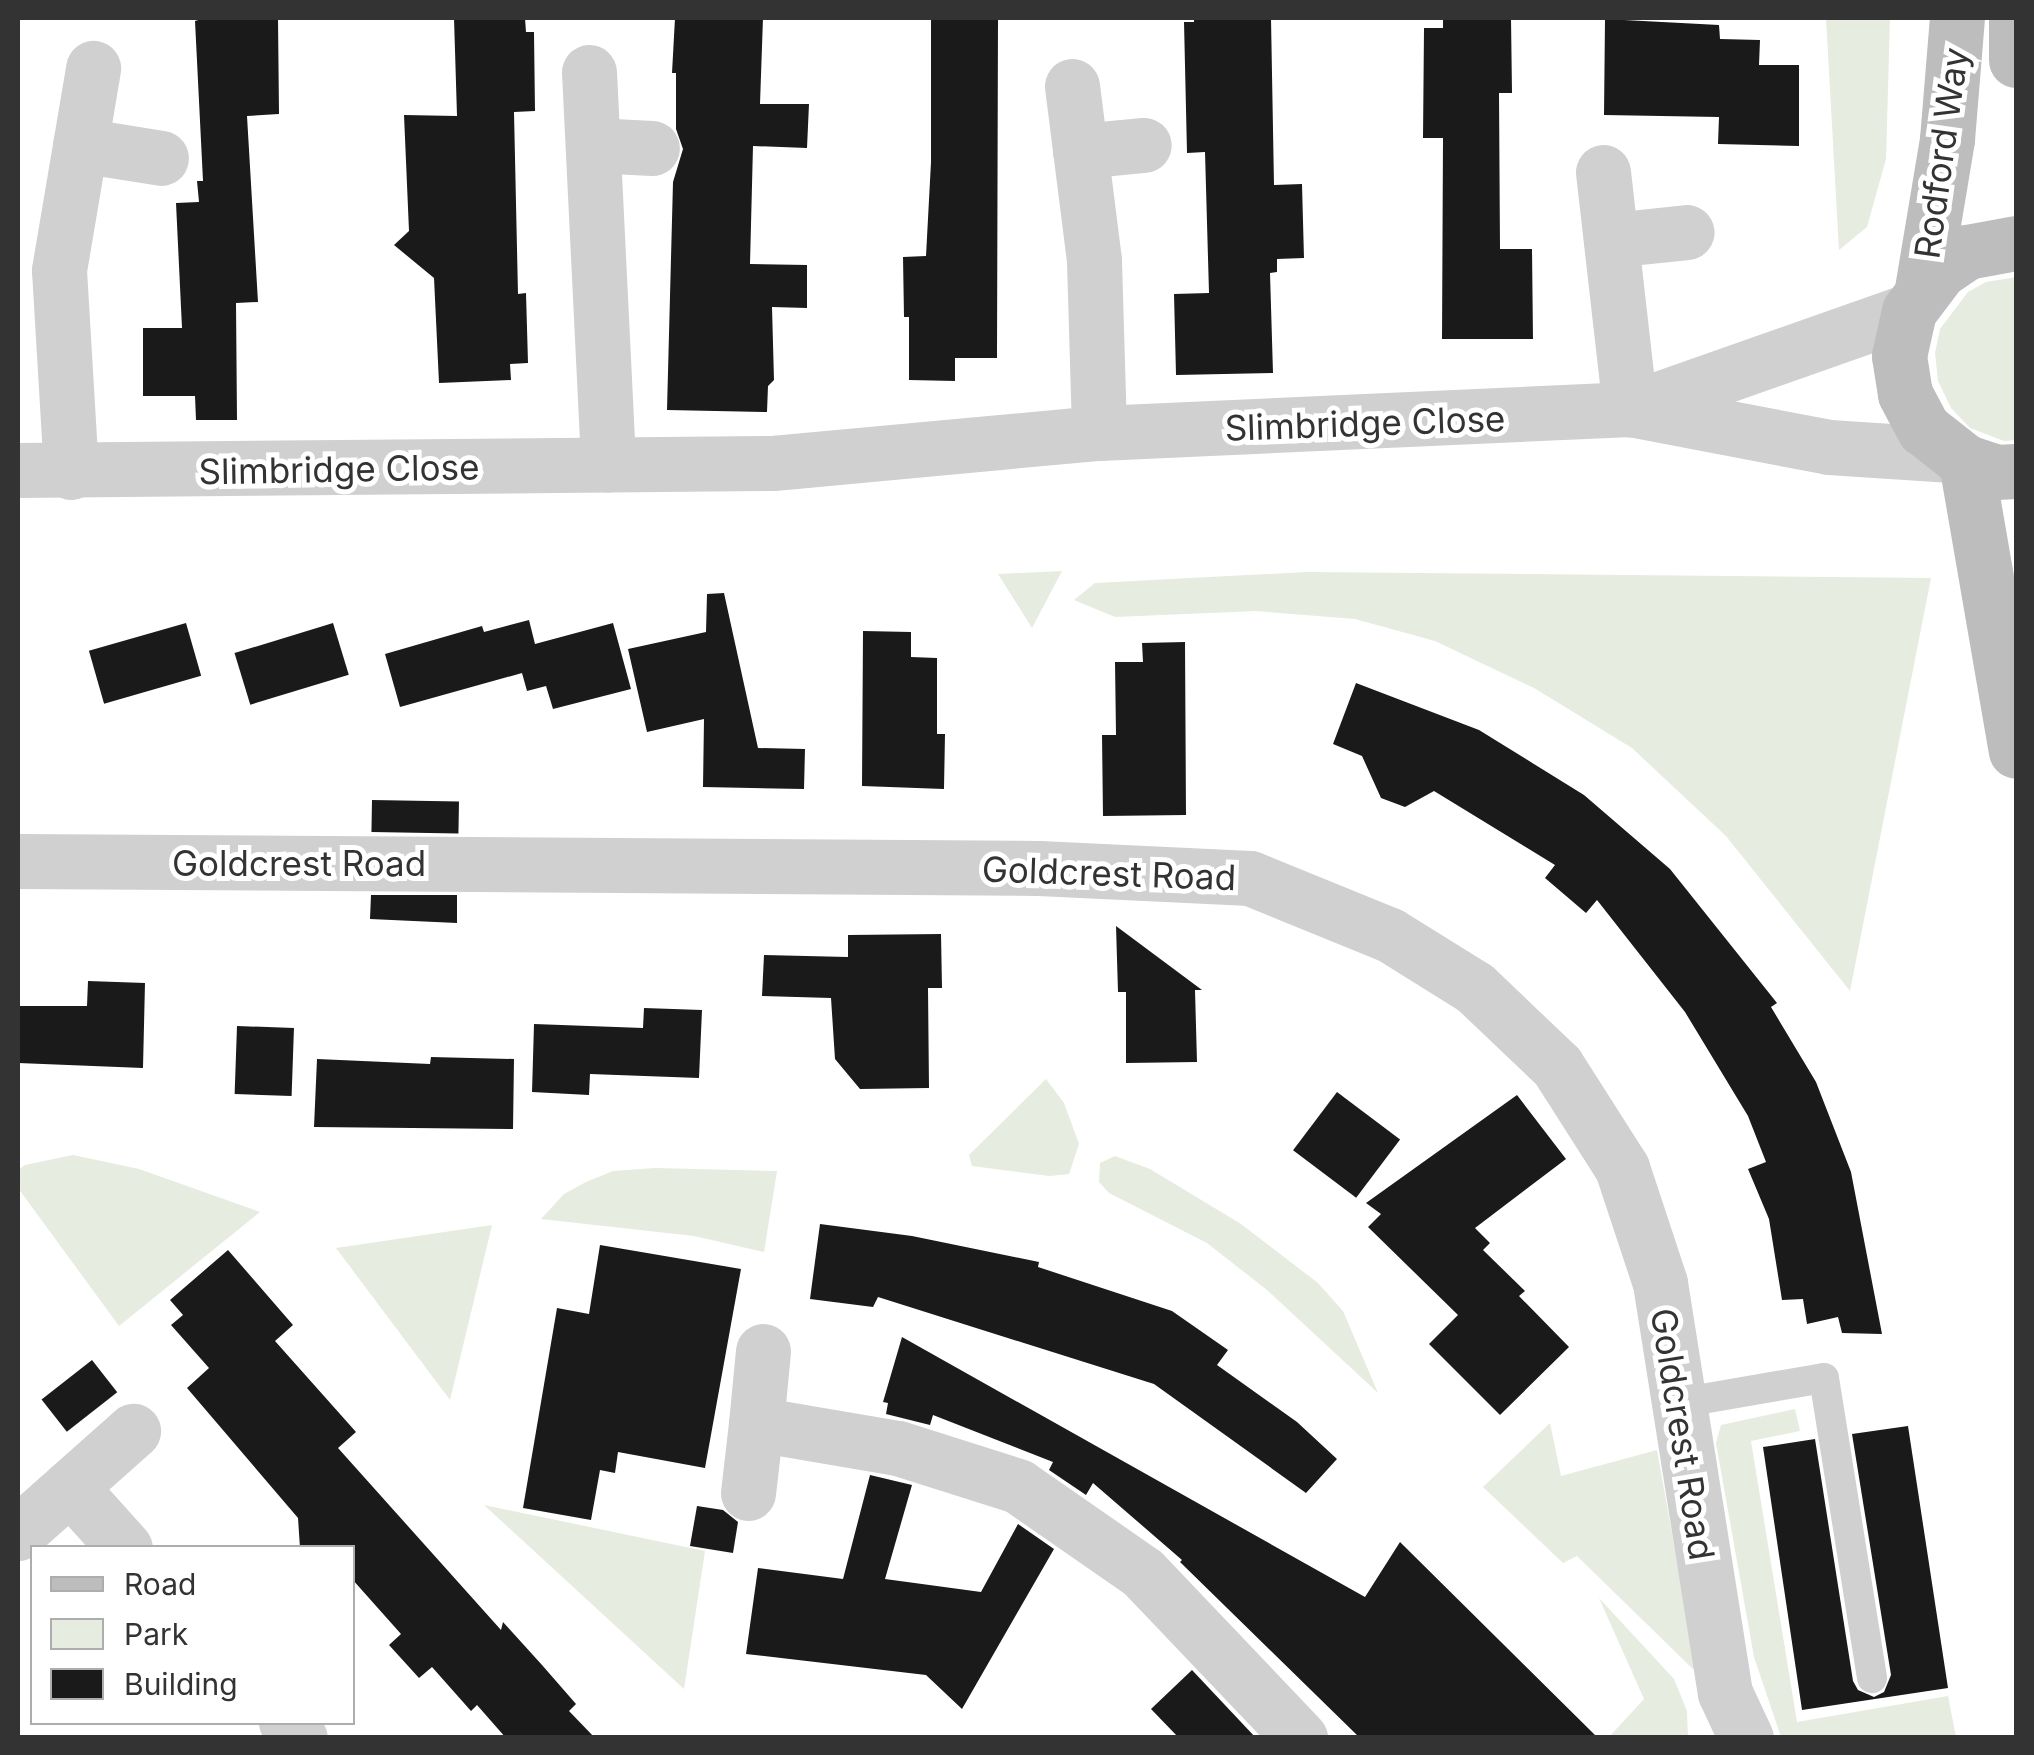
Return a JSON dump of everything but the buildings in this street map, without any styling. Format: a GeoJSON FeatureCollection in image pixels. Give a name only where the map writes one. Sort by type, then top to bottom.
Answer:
{"type":"FeatureCollection","features":[{"type":"Feature","properties":{"kind":"street","name":"Rodford Way"},"geometry":{"type":"LineString","coordinates":[[1958,18],[1948,139],[1916,300],[1899,356],[1905,394],[1924,429],[1978,463]]}},
{"type":"Feature","properties":{"kind":"street","name":"Rodford Way"},"geometry":{"type":"LineString","coordinates":[[2016,18],[2016,60]]}},
{"type":"Feature","properties":{"kind":"street"},"geometry":{"type":"LineString","coordinates":[[71,472],[59,270],[93,68]]}},
{"type":"Feature","properties":{"kind":"street"},"geometry":{"type":"LineString","coordinates":[[589,72],[608,466]]}},
{"type":"Feature","properties":{"kind":"street"},"geometry":{"type":"LineString","coordinates":[[1072,86],[1094,261],[1099,434]]}},
{"type":"Feature","properties":{"kind":"street"},"geometry":{"type":"LineString","coordinates":[[1080,151],[1144,144]]}},
{"type":"Feature","properties":{"kind":"street"},"geometry":{"type":"LineString","coordinates":[[80,145],[162,158]]}},
{"type":"Feature","properties":{"kind":"street"},"geometry":{"type":"LineString","coordinates":[[593,146],[652,148]]}},
{"type":"Feature","properties":{"kind":"street"},"geometry":{"type":"LineString","coordinates":[[1603,172],[1630,409]]}},
{"type":"Feature","properties":{"kind":"street"},"geometry":{"type":"LineString","coordinates":[[1611,240],[1687,232]]}},
{"type":"Feature","properties":{"kind":"street"},"geometry":{"type":"LineString","coordinates":[[1916,300],[1967,252],[2016,244]]}},
{"type":"Feature","properties":{"kind":"street","name":"Slimbridge Close"},"geometry":{"type":"LineString","coordinates":[[1630,409],[1916,300]]}},
{"type":"Feature","properties":{"kind":"street","name":"Slimbridge Close"},"geometry":{"type":"LineString","coordinates":[[18,470],[773,463],[1099,434],[1630,409],[1829,447],[1978,463]]}},
{"type":"Feature","properties":{"kind":"street"},"geometry":{"type":"LineString","coordinates":[[1978,463],[2016,751]]}},
{"type":"Feature","properties":{"kind":"street","name":"Goldcrest Road"},"geometry":{"type":"LineString","coordinates":[[18,861],[1040,868],[1250,878],[1390,935],[1475,988],[1557,1066],[1622,1168],[1660,1283],[1725,1693],[1746,1738]]}},
{"type":"Feature","properties":{"kind":"street"},"geometry":{"type":"LineString","coordinates":[[748,1492],[764,1351]]}},
{"type":"Feature","properties":{"kind":"street"},"geometry":{"type":"LineString","coordinates":[[756,1424],[898,1448],[1018,1486],[1143,1573],[1300,1738]]}},
{"type":"Feature","properties":{"kind":"street"},"geometry":{"type":"LineString","coordinates":[[18,1533],[133,1432]]}},
{"type":"Feature","properties":{"kind":"street"},"geometry":{"type":"LineString","coordinates":[[70,1487],[122,1545]]}},
{"type":"Feature","properties":{"kind":"lane"},"geometry":{"type":"LineString","coordinates":[[1678,1403],[1824,1378],[1872,1678]]}},
{"type":"Feature","properties":{"kind":"green space"},"geometry":{"type":"Polygon","coordinates":[[[1826,18],[1890,18],[1886,159],[1867,227],[1839,250],[1826,18]]]}},
{"type":"Feature","properties":{"kind":"green space"},"geometry":{"type":"Polygon","coordinates":[[[2016,277],[2016,440],[2004,441],[1970,428],[1951,408],[1938,381],[1935,353],[1940,329],[1968,292],[1986,282],[2016,277]]]}},
{"type":"Feature","properties":{"kind":"green space"},"geometry":{"type":"Polygon","coordinates":[[[1062,571],[1032,628],[998,574],[1062,571]]]}},
{"type":"Feature","properties":{"kind":"green space"},"geometry":{"type":"Polygon","coordinates":[[[1308,572],[1931,578],[1850,991],[1726,836],[1632,748],[1534,688],[1435,641],[1355,619],[1256,611],[1115,617],[1074,600],[1095,583],[1308,572]]]}},
{"type":"Feature","properties":{"kind":"green space"},"geometry":{"type":"Polygon","coordinates":[[[1046,1079],[1064,1103],[1079,1144],[1069,1174],[1050,1176],[972,1166],[969,1155],[1046,1079]]]}},
{"type":"Feature","properties":{"kind":"green space"},"geometry":{"type":"Polygon","coordinates":[[[73,1155],[139,1169],[260,1212],[119,1326],[18,1188],[18,1170],[25,1165],[73,1155]]]}},
{"type":"Feature","properties":{"kind":"green space"},"geometry":{"type":"Polygon","coordinates":[[[1115,1156],[1150,1169],[1241,1224],[1318,1283],[1343,1311],[1378,1393],[1267,1290],[1207,1243],[1109,1193],[1099,1182],[1100,1163],[1115,1156]]]}},
{"type":"Feature","properties":{"kind":"green space"},"geometry":{"type":"Polygon","coordinates":[[[613,1171],[777,1171],[764,1252],[694,1236],[541,1219],[564,1194],[586,1182],[613,1171]]]}},
{"type":"Feature","properties":{"kind":"green space"},"geometry":{"type":"Polygon","coordinates":[[[492,1225],[450,1400],[336,1248],[492,1225]]]}},
{"type":"Feature","properties":{"kind":"green space"},"geometry":{"type":"Polygon","coordinates":[[[1795,1409],[1800,1431],[1751,1441],[1797,1722],[1948,1696],[1956,1737],[1781,1737],[1754,1657],[1716,1443],[1721,1425],[1795,1409]]]}},
{"type":"Feature","properties":{"kind":"green space"},"geometry":{"type":"Polygon","coordinates":[[[1550,1423],[1561,1476],[1657,1450],[1697,1673],[1577,1556],[1563,1563],[1483,1487],[1550,1423]]]}},
{"type":"Feature","properties":{"kind":"green space"},"geometry":{"type":"Polygon","coordinates":[[[484,1505],[705,1551],[684,1689],[484,1505]]]}},
{"type":"Feature","properties":{"kind":"green space"},"geometry":{"type":"Polygon","coordinates":[[[1599,1598],[1674,1679],[1687,1711],[1688,1737],[1609,1737],[1644,1699],[1599,1598]]]}}]}
